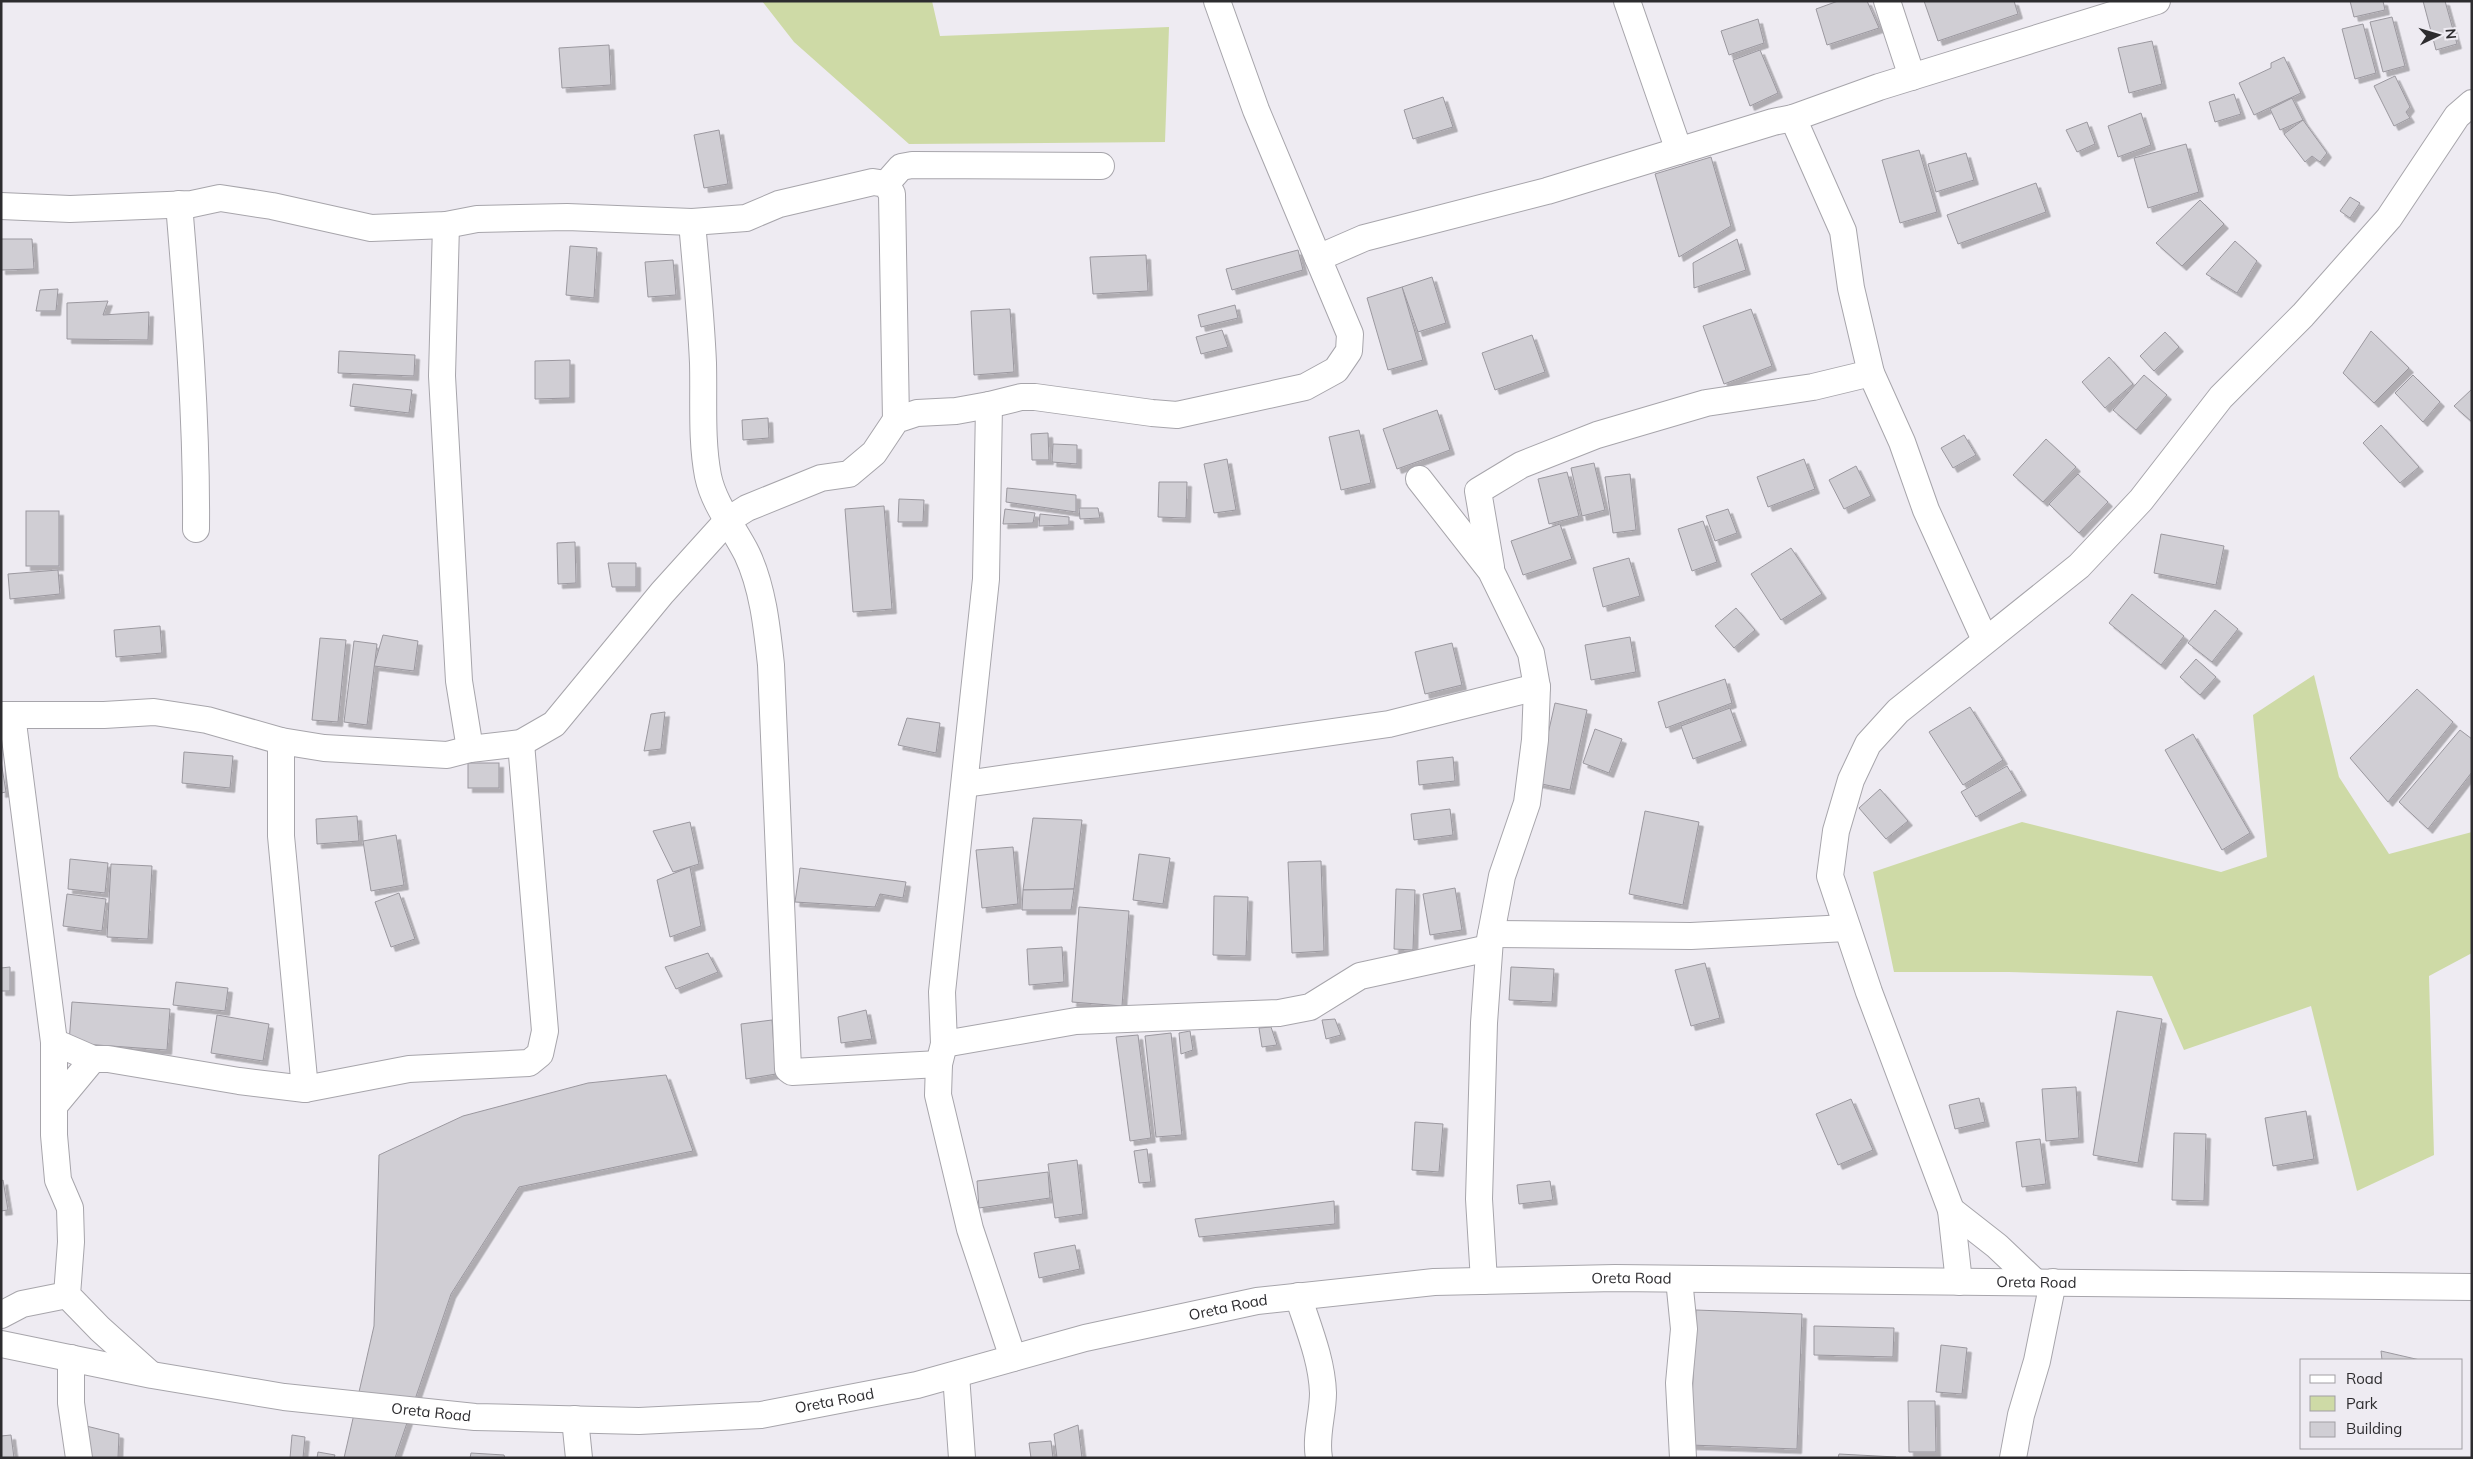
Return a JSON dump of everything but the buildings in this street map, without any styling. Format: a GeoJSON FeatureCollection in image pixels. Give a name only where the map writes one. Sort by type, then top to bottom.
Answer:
{"type":"FeatureCollection","features":[{"type":"Feature","properties":{"kind":"street"},"geometry":{"type":"LineString","coordinates":[[896,420],[917,413],[956,411],[1021,397],[1035,397],[1152,414],[1177,415],[1305,387],[1336,370],[1349,351],[1350,334],[1256,110],[1217,1]]}},
{"type":"Feature","properties":{"kind":"street"},"geometry":{"type":"LineString","coordinates":[[1627,1],[1679,151]]}},
{"type":"Feature","properties":{"kind":"street"},"geometry":{"type":"LineString","coordinates":[[1887,1],[1912,77]]}},
{"type":"Feature","properties":{"kind":"street"},"geometry":{"type":"LineString","coordinates":[[1318,258],[1364,238],[1546,191],[1773,122],[1793,118],[1912,77],[2157,1]]}},
{"type":"Feature","properties":{"kind":"street"},"geometry":{"type":"LineString","coordinates":[[1959,1282],[1951,1210],[1847,928],[1830,876],[1836,831],[1852,780],[1868,744],[1898,711],[2079,566],[2141,500],[2221,397],[2303,316],[2389,218],[2457,116],[2472,103]]}},
{"type":"Feature","properties":{"kind":"street"},"geometry":{"type":"LineString","coordinates":[[1793,118],[1843,231],[1851,288],[1871,373],[1902,442],[1926,510],[1986,640]]}},
{"type":"Feature","properties":{"kind":"street"},"geometry":{"type":"LineString","coordinates":[[886,184],[901,167],[912,165],[1101,166]]}},
{"type":"Feature","properties":{"kind":"street"},"geometry":{"type":"LineString","coordinates":[[1,206],[70,209],[178,204],[220,198],[272,206],[371,228],[446,225],[477,219],[567,217],[692,222],[746,218],[797,200],[873,182],[886,184]]}},
{"type":"Feature","properties":{"kind":"street"},"geometry":{"type":"LineString","coordinates":[[152,1375],[100,1330],[67,1295],[71,1242],[70,1208],[58,1180],[54,1106],[54,1042],[7,715],[104,715],[154,712],[207,720],[281,741],[324,748],[447,755],[470,749],[520,743],[554,724],[662,593],[728,520],[747,508],[821,478],[849,474],[874,453],[896,420],[892,194],[886,184]]}},
{"type":"Feature","properties":{"kind":"street"},"geometry":{"type":"LineString","coordinates":[[178,204],[193,369],[197,452],[196,529]]}},
{"type":"Feature","properties":{"kind":"street"},"geometry":{"type":"LineString","coordinates":[[692,222],[702,361],[704,450],[714,497],[748,555],[758,585],[766,620],[771,665],[788,1069],[792,1072],[941,1054],[1076,1021],[1279,1013],[1310,1007],[1360,976],[1490,941],[1691,936],[1847,928]]}},
{"type":"Feature","properties":{"kind":"street"},"geometry":{"type":"LineString","coordinates":[[446,225],[442,376],[459,681],[470,749]]}},
{"type":"Feature","properties":{"kind":"street"},"geometry":{"type":"LineString","coordinates":[[1492,571],[1478,491],[1521,465],[1597,435],[1706,403],[1813,387],[1871,373]]}},
{"type":"Feature","properties":{"kind":"street"},"geometry":{"type":"LineString","coordinates":[[988,405],[986,579],[942,992],[938,1095],[970,1229],[1013,1358]]}},
{"type":"Feature","properties":{"kind":"street"},"geometry":{"type":"LineString","coordinates":[[1419,479],[1492,571],[1532,653],[1537,687],[1535,740],[1527,802],[1502,876],[1490,941],[1484,1023],[1479,1199],[1484,1281]]}},
{"type":"Feature","properties":{"kind":"street"},"geometry":{"type":"LineString","coordinates":[[965,784],[1389,724],[1537,687]]}},
{"type":"Feature","properties":{"kind":"street"},"geometry":{"type":"LineString","coordinates":[[281,741],[281,836],[304,1089]]}},
{"type":"Feature","properties":{"kind":"street"},"geometry":{"type":"LineString","coordinates":[[54,1042],[93,1059],[108,1059],[239,1081],[304,1089],[409,1069],[529,1064],[540,1054],[545,1031],[520,743]]}},
{"type":"Feature","properties":{"kind":"street"},"geometry":{"type":"LineString","coordinates":[[54,1106],[93,1059]]}},
{"type":"Feature","properties":{"kind":"street"},"geometry":{"type":"LineString","coordinates":[[1951,1210],[2044,1282],[2037,1361],[2022,1415],[2013,1458]]}},
{"type":"Feature","properties":{"kind":"street"},"geometry":{"type":"LineString","coordinates":[[1679,1279],[1684,1329],[1678,1383],[1682,1458]]}},
{"type":"Feature","properties":{"kind":"street","name":"Oreta Road"},"geometry":{"type":"LineString","coordinates":[[1,1344],[152,1375],[284,1397],[475,1417],[639,1421],[761,1415],[918,1385],[1123,1330],[1257,1300],[1434,1282],[1679,1279],[2472,1287]]}},
{"type":"Feature","properties":{"kind":"street"},"geometry":{"type":"LineString","coordinates":[[1,1315],[22,1304],[67,1295]]}},
{"type":"Feature","properties":{"kind":"street"},"geometry":{"type":"LineString","coordinates":[[1298,1296],[1317,1356],[1323,1390],[1323,1411],[1317,1447],[1318,1458]]}},
{"type":"Feature","properties":{"kind":"street"},"geometry":{"type":"LineString","coordinates":[[71,1358],[71,1402],[79,1458]]}},
{"type":"Feature","properties":{"kind":"street"},"geometry":{"type":"LineString","coordinates":[[956,1374],[962,1458]]}},
{"type":"Feature","properties":{"kind":"street"},"geometry":{"type":"LineString","coordinates":[[574,1419],[579,1458]]}},
{"type":"Feature","properties":{"kind":"green space"},"geometry":{"type":"Polygon","coordinates":[[[762,1],[932,1],[940,36],[1169,27],[1165,142],[909,144],[794,42],[762,1]]]}},
{"type":"Feature","properties":{"kind":"green space"},"geometry":{"type":"Polygon","coordinates":[[[2314,675],[2339,777],[2389,854],[2472,832],[2472,953],[2429,976],[2434,1155],[2357,1191],[2311,1006],[2184,1050],[2152,976],[2009,972],[1894,972],[1873,872],[2022,822],[2221,872],[2267,857],[2253,715],[2314,675]]]}}]}
